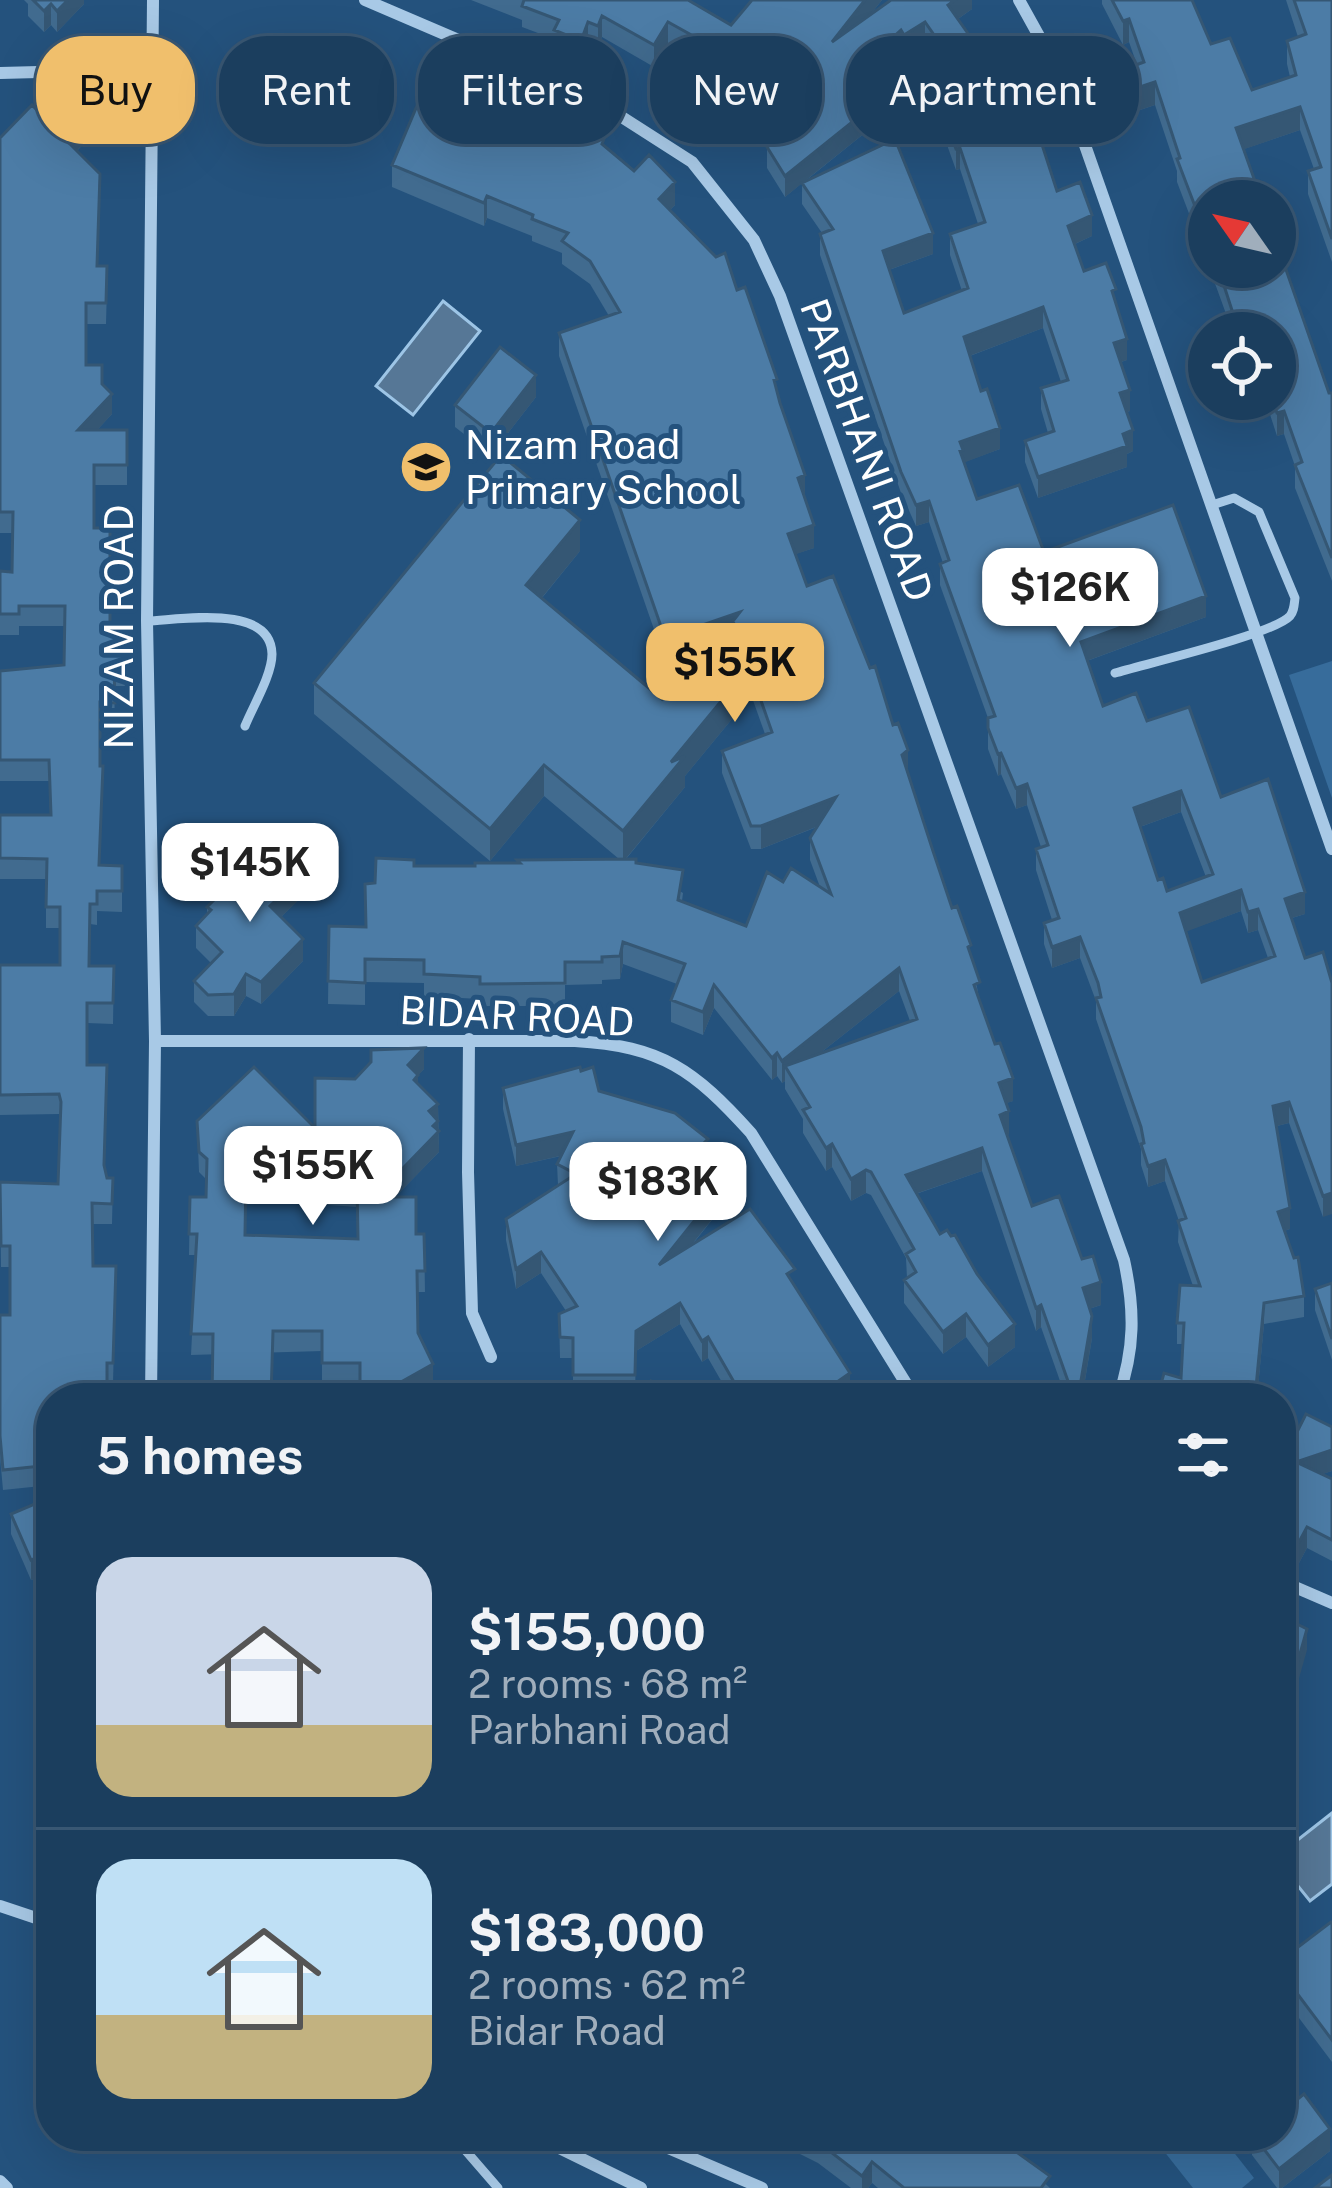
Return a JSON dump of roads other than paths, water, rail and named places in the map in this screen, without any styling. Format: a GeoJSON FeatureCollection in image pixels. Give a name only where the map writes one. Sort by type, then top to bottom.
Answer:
{"type":"FeatureCollection","features":[{"type":"Feature","properties":{"kind":"street","name":"NIZAM ROAD"},"geometry":{"type":"LineString","coordinates":[[153,0],[154,36]]}},
{"type":"Feature","properties":{"kind":"street","name":"PARBHANI ROAD"},"geometry":{"type":"LineString","coordinates":[[365,0],[589,96],[648,130],[692,161],[754,240],[780,296],[1124,1260],[1134,1337],[1122,1383]]}},
{"type":"Feature","properties":{"kind":"street"},"geometry":{"type":"LineString","coordinates":[[1019,0],[1060,74],[1332,849]]}},
{"type":"Feature","properties":{"kind":"street"},"geometry":{"type":"LineString","coordinates":[[0,73],[36,72]]}},
{"type":"Feature","properties":{"kind":"street","name":"NIZAM ROAD"},"geometry":{"type":"LineString","coordinates":[[152,1383],[155,1041],[147,621],[154,144]]}},
{"type":"Feature","properties":{"kind":"street"},"geometry":{"type":"LineString","coordinates":[[469,1039],[472,1313],[491,1357]]}},
{"type":"Feature","properties":{"kind":"street","name":"BIDAR ROAD"},"geometry":{"type":"LineString","coordinates":[[155,1041],[469,1039],[622,1044],[685,1070],[751,1133],[906,1383]]}},
{"type":"Feature","properties":{"kind":"street"},"geometry":{"type":"LineString","coordinates":[[1296,1587],[1332,1603]]}},
{"type":"Feature","properties":{"kind":"street"},"geometry":{"type":"LineString","coordinates":[[0,1906],[36,1918]]}},
{"type":"Feature","properties":{"kind":"street"},"geometry":{"type":"LineString","coordinates":[[566,2151],[641,2188]]}},
{"type":"Feature","properties":{"kind":"street"},"geometry":{"type":"LineString","coordinates":[[675,2151],[762,2188]]}},
{"type":"Feature","properties":{"kind":"street"},"geometry":{"type":"LineString","coordinates":[[0,2181],[7,2188]]}},
{"type":"Feature","properties":{"kind":"lane"},"geometry":{"type":"LineString","coordinates":[[1115,673],[1256,632],[1286,620],[1293,612],[1295,598],[1259,512],[1234,498],[1212,506]]}},
{"type":"Feature","properties":{"kind":"lane"},"geometry":{"type":"LineString","coordinates":[[147,621],[232,619],[258,626],[272,656],[245,726]]}},
{"type":"Feature","properties":{"kind":"lane"},"geometry":{"type":"LineString","coordinates":[[466,2151],[498,2188]]}},
{"type":"Feature","properties":{"kind":"place","name":"Nizam Road Primary School"},"geometry":{"type":"Point","coordinates":[426,467]}}]}
